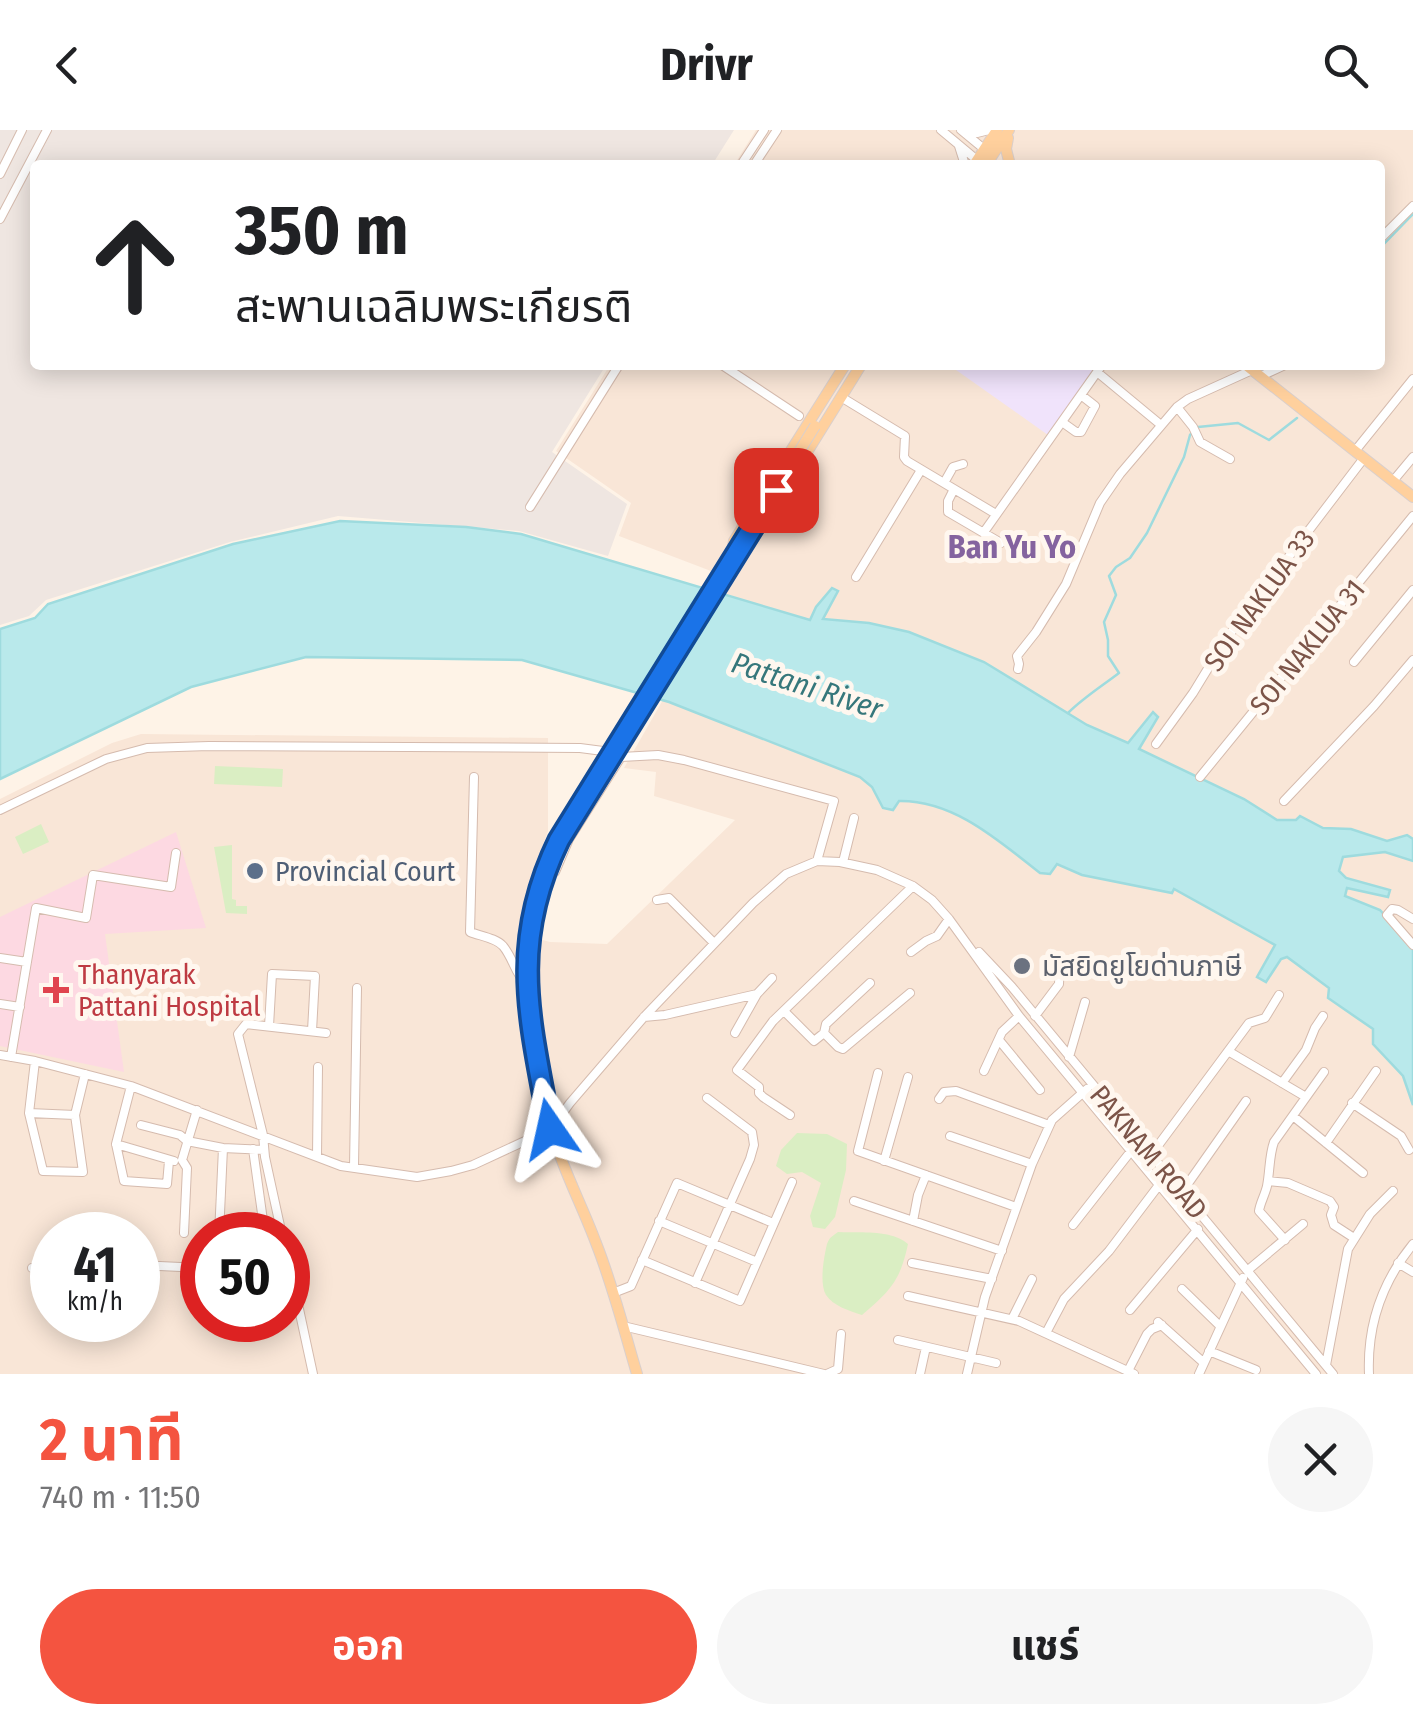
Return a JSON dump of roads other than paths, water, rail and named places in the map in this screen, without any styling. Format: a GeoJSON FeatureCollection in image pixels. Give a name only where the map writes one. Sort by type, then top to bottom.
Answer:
{"type":"FeatureCollection","features":[{"type":"Feature","properties":{"kind":"main road"},"geometry":{"type":"LineString","coordinates":[[983,160],[1005,131]]}},
{"type":"Feature","properties":{"kind":"main road"},"geometry":{"type":"LineString","coordinates":[[1005,131],[1007,160]]}},
{"type":"Feature","properties":{"kind":"main road"},"geometry":{"type":"LineString","coordinates":[[846,370],[734,541],[741,552],[750,544],[857,370]]}},
{"type":"Feature","properties":{"kind":"main road"},"geometry":{"type":"LineString","coordinates":[[637,1374],[614,1293],[550,1129],[526,984],[530,931],[543,874],[559,840],[846,370]]}},
{"type":"Feature","properties":{"kind":"main road"},"geometry":{"type":"LineString","coordinates":[[1253,370],[1413,497]]}},
{"type":"Feature","properties":{"kind":"street"},"geometry":{"type":"LineString","coordinates":[[0,174],[22,130]]}},
{"type":"Feature","properties":{"kind":"street"},"geometry":{"type":"LineString","coordinates":[[31,160],[47,130]]}},
{"type":"Feature","properties":{"kind":"street"},"geometry":{"type":"LineString","coordinates":[[745,160],[764,130]]}},
{"type":"Feature","properties":{"kind":"street"},"geometry":{"type":"LineString","coordinates":[[757,160],[777,130]]}},
{"type":"Feature","properties":{"kind":"street"},"geometry":{"type":"LineString","coordinates":[[942,130],[983,160]]}},
{"type":"Feature","properties":{"kind":"street"},"geometry":{"type":"LineString","coordinates":[[962,131],[977,134],[989,130]]}},
{"type":"Feature","properties":{"kind":"street"},"geometry":{"type":"LineString","coordinates":[[962,131],[983,160]]}},
{"type":"Feature","properties":{"kind":"street"},"geometry":{"type":"LineString","coordinates":[[958,143],[964,160]]}},
{"type":"Feature","properties":{"kind":"street"},"geometry":{"type":"LineString","coordinates":[[0,219],[30,162]]}},
{"type":"Feature","properties":{"kind":"street"},"geometry":{"type":"LineString","coordinates":[[1385,234],[1413,206]]}},
{"type":"Feature","properties":{"kind":"street"},"geometry":{"type":"LineString","coordinates":[[530,507],[615,370]]}},
{"type":"Feature","properties":{"kind":"street"},"geometry":{"type":"LineString","coordinates":[[730,370],[799,416]]}},
{"type":"Feature","properties":{"kind":"street"},"geometry":{"type":"LineString","coordinates":[[984,532],[1099,370]]}},
{"type":"Feature","properties":{"kind":"street"},"geometry":{"type":"LineString","coordinates":[[1101,370],[1161,425]]}},
{"type":"Feature","properties":{"kind":"street"},"geometry":{"type":"LineString","coordinates":[[1018,669],[1018,656],[1066,584],[1100,503],[1161,425],[1188,398],[1253,370]]}},
{"type":"Feature","properties":{"kind":"street","name":"SOI NAKLUA 33"},"geometry":{"type":"LineString","coordinates":[[1156,744],[1226,639],[1413,379]]}},
{"type":"Feature","properties":{"kind":"street"},"geometry":{"type":"LineString","coordinates":[[1062,422],[1082,432],[1096,406],[1081,395]]}},
{"type":"Feature","properties":{"kind":"street"},"geometry":{"type":"LineString","coordinates":[[842,397],[905,436],[904,458],[996,514]]}},
{"type":"Feature","properties":{"kind":"street"},"geometry":{"type":"LineString","coordinates":[[1176,406],[1200,442],[1230,459]]}},
{"type":"Feature","properties":{"kind":"street"},"geometry":{"type":"LineString","coordinates":[[1393,481],[1413,456]]}},
{"type":"Feature","properties":{"kind":"street"},"geometry":{"type":"LineString","coordinates":[[944,483],[953,468],[964,464]]}},
{"type":"Feature","properties":{"kind":"street"},"geometry":{"type":"LineString","coordinates":[[856,578],[922,470]]}},
{"type":"Feature","properties":{"kind":"street"},"geometry":{"type":"LineString","coordinates":[[954,489],[948,512],[1001,543]]}},
{"type":"Feature","properties":{"kind":"street","name":"SOI NAKLUA 31"},"geometry":{"type":"LineString","coordinates":[[1200,777],[1413,516]]}},
{"type":"Feature","properties":{"kind":"street"},"geometry":{"type":"LineString","coordinates":[[1354,662],[1413,590]]}},
{"type":"Feature","properties":{"kind":"street"},"geometry":{"type":"LineString","coordinates":[[1284,801],[1413,660]]}},
{"type":"Feature","properties":{"kind":"street"},"geometry":{"type":"LineString","coordinates":[[0,810],[106,759],[147,748],[560,748],[603,751],[621,757],[658,755],[834,800],[818,861]]}},
{"type":"Feature","properties":{"kind":"street"},"geometry":{"type":"LineString","coordinates":[[555,872],[569,839],[621,757]]}},
{"type":"Feature","properties":{"kind":"street"},"geometry":{"type":"LineString","coordinates":[[474,777],[470,932],[503,946],[518,977],[526,984]]}},
{"type":"Feature","properties":{"kind":"street"},"geometry":{"type":"LineString","coordinates":[[843,862],[854,818]]}},
{"type":"Feature","properties":{"kind":"street"},"geometry":{"type":"LineString","coordinates":[[12,1057],[36,908],[86,918],[94,875],[172,887],[176,853]]}},
{"type":"Feature","properties":{"kind":"street","name":"PAKNAM ROAD"},"geometry":{"type":"LineString","coordinates":[[550,1129],[644,1017],[777,880],[818,861],[877,870],[913,886],[949,919],[1019,1016],[1316,1374]]}},
{"type":"Feature","properties":{"kind":"street"},"geometry":{"type":"LineString","coordinates":[[790,1116],[763,1097],[759,1087],[737,1070],[773,1021],[913,886]]}},
{"type":"Feature","properties":{"kind":"street"},"geometry":{"type":"LineString","coordinates":[[658,900],[669,898],[714,942]]}},
{"type":"Feature","properties":{"kind":"street"},"geometry":{"type":"LineString","coordinates":[[1413,919],[1392,909],[1387,915],[1413,945]]}},
{"type":"Feature","properties":{"kind":"street"},"geometry":{"type":"LineString","coordinates":[[911,952],[937,936],[949,919]]}},
{"type":"Feature","properties":{"kind":"street","name":"PAKNAM ROAD"},"geometry":{"type":"LineString","coordinates":[[961,934],[1012,987],[1333,1374]]}},
{"type":"Feature","properties":{"kind":"street"},"geometry":{"type":"LineString","coordinates":[[0,958],[27,962]]}},
{"type":"Feature","properties":{"kind":"street"},"geometry":{"type":"LineString","coordinates":[[1035,1016],[1059,984],[1060,960]]}},
{"type":"Feature","properties":{"kind":"street"},"geometry":{"type":"LineString","coordinates":[[269,1026],[272,974],[315,976],[312,1031]]}},
{"type":"Feature","properties":{"kind":"street"},"geometry":{"type":"LineString","coordinates":[[735,1033],[757,994],[772,978]]}},
{"type":"Feature","properties":{"kind":"street"},"geometry":{"type":"LineString","coordinates":[[784,1011],[814,1041],[824,1033],[826,1024],[870,983]]}},
{"type":"Feature","properties":{"kind":"street"},"geometry":{"type":"LineString","coordinates":[[354,1168],[357,988]]}},
{"type":"Feature","properties":{"kind":"street"},"geometry":{"type":"LineString","coordinates":[[824,1033],[843,1049],[910,993]]}},
{"type":"Feature","properties":{"kind":"street"},"geometry":{"type":"LineString","coordinates":[[644,1017],[757,994]]}},
{"type":"Feature","properties":{"kind":"street"},"geometry":{"type":"LineString","coordinates":[[1142,1164],[1248,1022],[1265,1018],[1278,995]]}},
{"type":"Feature","properties":{"kind":"street"},"geometry":{"type":"LineString","coordinates":[[1069,1058],[1085,1002]]}},
{"type":"Feature","properties":{"kind":"street"},"geometry":{"type":"LineString","coordinates":[[0,1004],[20,1007]]}},
{"type":"Feature","properties":{"kind":"street"},"geometry":{"type":"LineString","coordinates":[[984,1071],[1007,1026],[1019,1016]]}},
{"type":"Feature","properties":{"kind":"street"},"geometry":{"type":"LineString","coordinates":[[1282,1083],[1306,1050],[1323,1016]]}},
{"type":"Feature","properties":{"kind":"street"},"geometry":{"type":"LineString","coordinates":[[277,1212],[238,1034],[246,1024],[326,1032]]}},
{"type":"Feature","properties":{"kind":"street"},"geometry":{"type":"LineString","coordinates":[[999,1040],[1040,1090]]}},
{"type":"Feature","properties":{"kind":"street"},"geometry":{"type":"LineString","coordinates":[[1228,1050],[1306,1097]]}},
{"type":"Feature","properties":{"kind":"street"},"geometry":{"type":"LineString","coordinates":[[0,1056],[131,1086],[341,1166],[418,1177],[472,1165],[550,1129]]}},
{"type":"Feature","properties":{"kind":"street"},"geometry":{"type":"LineString","coordinates":[[35,1061],[29,1112],[43,1171],[82,1172],[76,1114],[85,1074]]}},
{"type":"Feature","properties":{"kind":"street"},"geometry":{"type":"LineString","coordinates":[[317,1156],[318,1067]]}},
{"type":"Feature","properties":{"kind":"street"},"geometry":{"type":"LineString","coordinates":[[1285,1240],[1258,1206],[1268,1181],[1270,1154],[1274,1142],[1324,1072]]}},
{"type":"Feature","properties":{"kind":"street"},"geometry":{"type":"LineString","coordinates":[[1326,1142],[1376,1072]]}},
{"type":"Feature","properties":{"kind":"street"},"geometry":{"type":"LineString","coordinates":[[878,1073],[860,1152],[1016,1207]]}},
{"type":"Feature","properties":{"kind":"street"},"geometry":{"type":"LineString","coordinates":[[884,1161],[908,1077]]}},
{"type":"Feature","properties":{"kind":"street"},"geometry":{"type":"LineString","coordinates":[[966,1374],[981,1312],[1048,1125],[1092,1084]]}},
{"type":"Feature","properties":{"kind":"street"},"geometry":{"type":"LineString","coordinates":[[131,1086],[116,1144],[124,1181],[167,1184],[169,1161]]}},
{"type":"Feature","properties":{"kind":"street"},"geometry":{"type":"LineString","coordinates":[[939,1098],[944,1092],[956,1092],[1048,1125]]}},
{"type":"Feature","properties":{"kind":"street"},"geometry":{"type":"LineString","coordinates":[[695,1283],[750,1160],[755,1138],[708,1098]]}},
{"type":"Feature","properties":{"kind":"street"},"geometry":{"type":"LineString","coordinates":[[1182,1192],[1246,1100]]}},
{"type":"Feature","properties":{"kind":"street"},"geometry":{"type":"LineString","coordinates":[[1352,1103],[1401,1136],[1409,1150]]}},
{"type":"Feature","properties":{"kind":"street"},"geometry":{"type":"LineString","coordinates":[[185,1212],[187,1168],[182,1160],[197,1110]]}},
{"type":"Feature","properties":{"kind":"street"},"geometry":{"type":"LineString","coordinates":[[29,1112],[76,1114]]}},
{"type":"Feature","properties":{"kind":"street"},"geometry":{"type":"LineString","coordinates":[[1293,1116],[1363,1173]]}},
{"type":"Feature","properties":{"kind":"street"},"geometry":{"type":"LineString","coordinates":[[141,1126],[187,1141],[264,1150]]}},
{"type":"Feature","properties":{"kind":"street"},"geometry":{"type":"LineString","coordinates":[[950,1136],[1032,1164]]}},
{"type":"Feature","properties":{"kind":"street"},"geometry":{"type":"LineString","coordinates":[[116,1144],[169,1161],[182,1160]]}},
{"type":"Feature","properties":{"kind":"street"},"geometry":{"type":"LineString","coordinates":[[220,1212],[223,1148]]}},
{"type":"Feature","properties":{"kind":"street"},"geometry":{"type":"LineString","coordinates":[[253,1149],[262,1212]]}},
{"type":"Feature","properties":{"kind":"street"},"geometry":{"type":"LineString","coordinates":[[1072,1225],[1131,1150]]}},
{"type":"Feature","properties":{"kind":"street"},"geometry":{"type":"LineString","coordinates":[[913,1221],[926,1176]]}},
{"type":"Feature","properties":{"kind":"street"},"geometry":{"type":"LineString","coordinates":[[1268,1181],[1288,1183],[1330,1201],[1334,1225],[1354,1238]]}},
{"type":"Feature","properties":{"kind":"street"},"geometry":{"type":"LineString","coordinates":[[642,1260],[740,1301],[792,1182]]}},
{"type":"Feature","properties":{"kind":"street"},"geometry":{"type":"LineString","coordinates":[[614,1293],[630,1286],[676,1183],[773,1223]]}},
{"type":"Feature","properties":{"kind":"street"},"geometry":{"type":"LineString","coordinates":[[1046,1333],[1064,1299],[1109,1251],[1159,1186]]}},
{"type":"Feature","properties":{"kind":"street"},"geometry":{"type":"LineString","coordinates":[[1326,1365],[1348,1250],[1370,1214],[1392,1191]]}},
{"type":"Feature","properties":{"kind":"street"},"geometry":{"type":"LineString","coordinates":[[854,1201],[1002,1251]]}},
{"type":"Feature","properties":{"kind":"street"},"geometry":{"type":"LineString","coordinates":[[659,1221],[757,1262]]}},
{"type":"Feature","properties":{"kind":"street"},"geometry":{"type":"LineString","coordinates":[[1199,1374],[1241,1281],[1303,1224]]}},
{"type":"Feature","properties":{"kind":"street"},"geometry":{"type":"LineString","coordinates":[[1130,1310],[1198,1230]]}},
{"type":"Feature","properties":{"kind":"street"},"geometry":{"type":"LineString","coordinates":[[1369,1374],[1369,1340],[1375,1314],[1387,1284],[1413,1244]]}},
{"type":"Feature","properties":{"kind":"street"},"geometry":{"type":"LineString","coordinates":[[912,1263],[992,1279]]}},
{"type":"Feature","properties":{"kind":"street"},"geometry":{"type":"LineString","coordinates":[[1398,1264],[1413,1272]]}},
{"type":"Feature","properties":{"kind":"street"},"geometry":{"type":"LineString","coordinates":[[1012,1319],[1032,1279]]}},
{"type":"Feature","properties":{"kind":"street"},"geometry":{"type":"LineString","coordinates":[[1182,1289],[1220,1326]]}},
{"type":"Feature","properties":{"kind":"street"},"geometry":{"type":"LineString","coordinates":[[908,1296],[1012,1319],[1130,1373],[1147,1334],[1160,1323],[1204,1363]]}},
{"type":"Feature","properties":{"kind":"street"},"geometry":{"type":"LineString","coordinates":[[623,1326],[826,1374],[838,1369],[841,1334]]}},
{"type":"Feature","properties":{"kind":"street"},"geometry":{"type":"LineString","coordinates":[[898,1340],[996,1362]]}},
{"type":"Feature","properties":{"kind":"street"},"geometry":{"type":"LineString","coordinates":[[306,1342],[313,1374]]}},
{"type":"Feature","properties":{"kind":"street"},"geometry":{"type":"LineString","coordinates":[[920,1374],[926,1347]]}},
{"type":"Feature","properties":{"kind":"street"},"geometry":{"type":"LineString","coordinates":[[1210,1351],[1256,1370]]}},
{"type":"Feature","properties":{"kind":"water","name":"Pattani River"},"geometry":{"type":"Polygon","coordinates":[[[340,521],[466,527],[521,534],[810,620],[832,588],[838,591],[823,619],[909,632],[984,662],[1087,725],[1128,743],[1153,712],[1158,717],[1139,749],[1244,799],[1277,820],[1296,820],[1300,816],[1323,828],[1351,829],[1387,841],[1407,835],[1413,839],[1413,861],[1385,852],[1343,857],[1339,871],[1346,878],[1390,890],[1388,897],[1347,888],[1345,896],[1380,910],[1413,948],[1413,1105],[1403,1076],[1373,1044],[1373,1029],[1328,998],[1329,988],[1287,957],[1281,959],[1266,982],[1257,977],[1275,945],[1174,889],[1172,893],[1082,875],[1057,864],[1050,874],[1040,873],[975,825],[938,807],[899,801],[893,810],[883,808],[872,787],[860,777],[669,702],[522,660],[306,657],[191,687],[0,779],[0,629],[35,618],[48,604],[233,544],[340,521]]]}},
{"type":"Feature","properties":{"kind":"waterway"},"geometry":{"type":"LineString","coordinates":[[1385,243],[1413,214]]}},
{"type":"Feature","properties":{"kind":"waterway"},"geometry":{"type":"LineString","coordinates":[[1068,713],[1119,673],[1108,656],[1104,622],[1116,595],[1109,576],[1130,558],[1147,533],[1184,457],[1190,435],[1198,427],[1238,423],[1269,440],[1297,418]]}},
{"type":"Feature","properties":{"kind":"place","name":"Provincial Court"},"geometry":{"type":"Point","coordinates":[255,871]}},
{"type":"Feature","properties":{"kind":"place","name":"มัสยิดยูโยด่านภาษี"},"geometry":{"type":"Point","coordinates":[1022,966]}},
{"type":"Feature","properties":{"kind":"place","name":"Thanyarak Pattani Hospital"},"geometry":{"type":"Point","coordinates":[56,990]}},
{"type":"Feature","properties":{"kind":"district","name":"Ban Yu Yo"},"geometry":{"type":"Point","coordinates":[1012,547]}}]}
